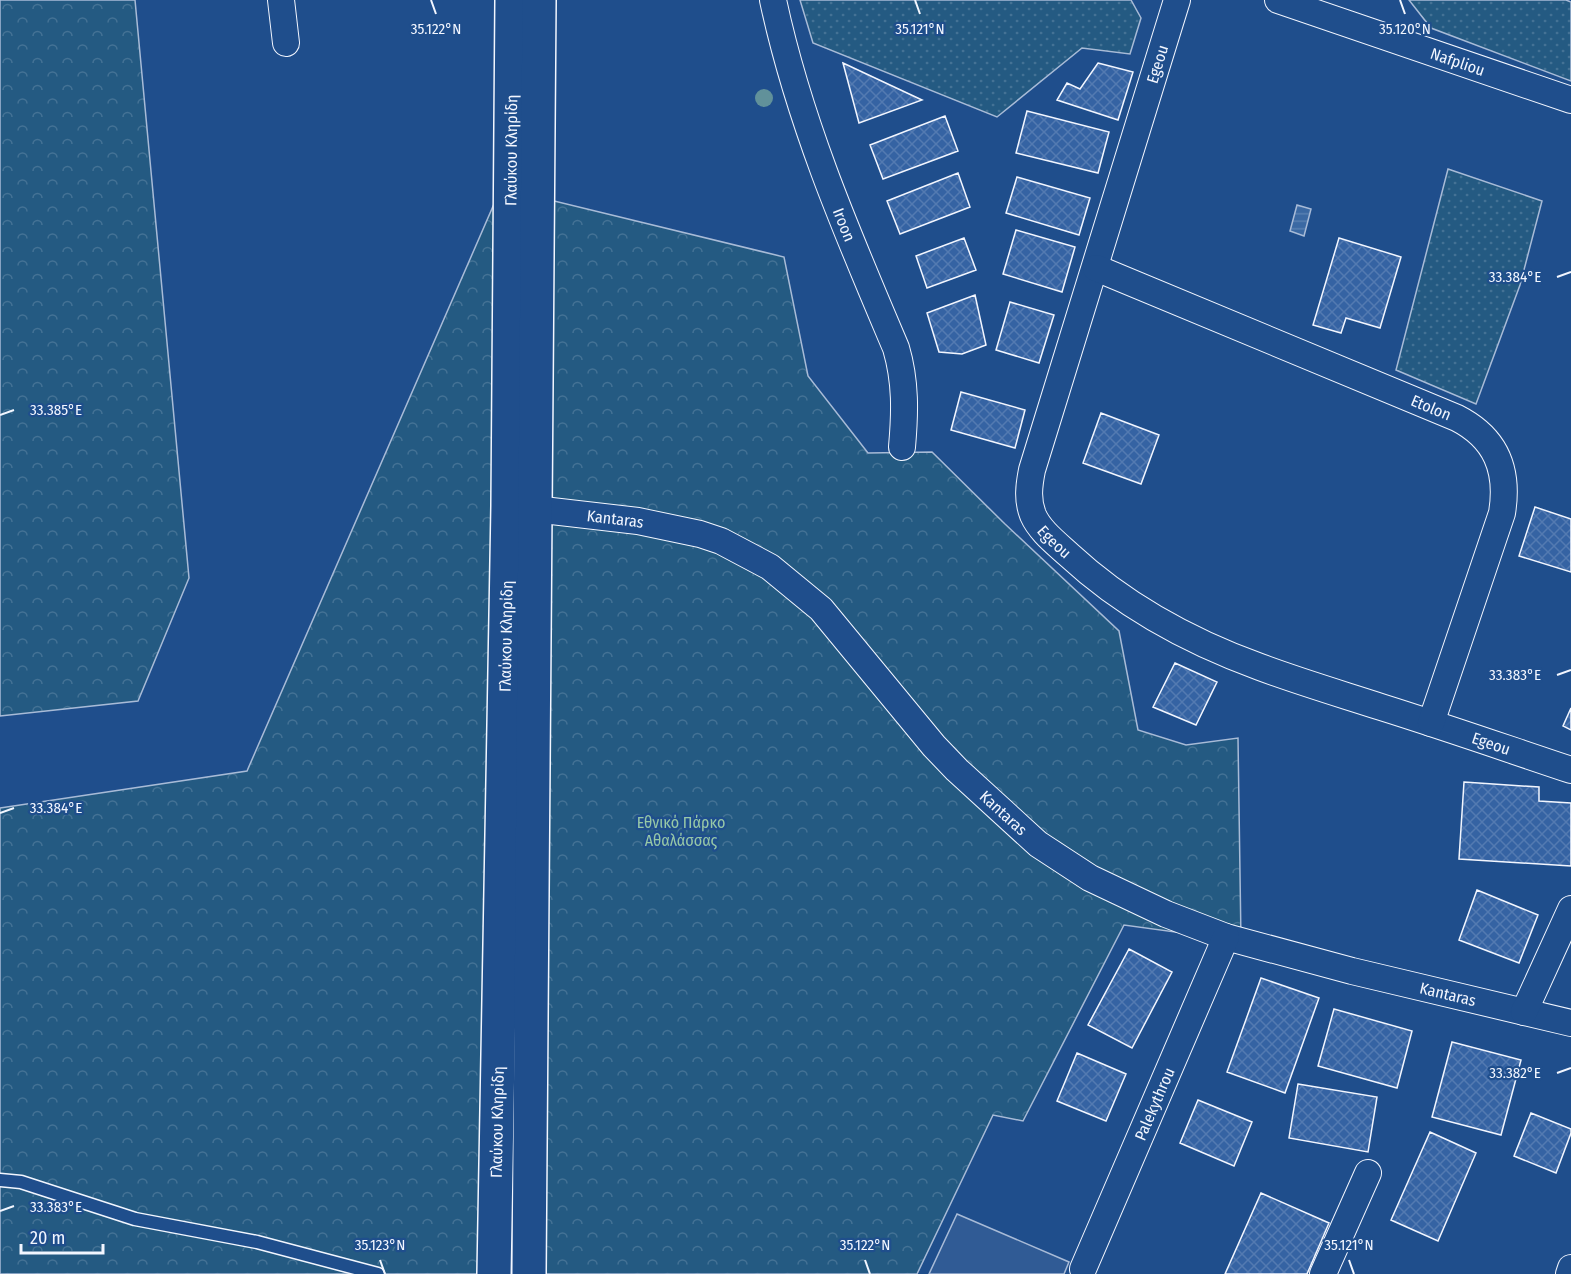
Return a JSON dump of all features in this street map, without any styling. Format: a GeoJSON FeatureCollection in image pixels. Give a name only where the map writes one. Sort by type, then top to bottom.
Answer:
{"type":"FeatureCollection","features":[{"type":"Feature","properties":{"kind":"main road","name":"Γλαύκου Κληρίδη"},"geometry":{"type":"LineString","coordinates":[[512,0],[521,508],[529,1274]]}},
{"type":"Feature","properties":{"kind":"main road","name":"Γλαύκου Κληρίδη"},"geometry":{"type":"LineString","coordinates":[[494,1274],[539,0]]}},
{"type":"Feature","properties":{"kind":"street"},"geometry":{"type":"LineString","coordinates":[[281,0],[286,43]]}},
{"type":"Feature","properties":{"kind":"street","name":"Iroon"},"geometry":{"type":"LineString","coordinates":[[773,0],[779,29],[811,139],[896,348],[905,392],[902,447]]}},
{"type":"Feature","properties":{"kind":"street","name":"Egeou"},"geometry":{"type":"LineString","coordinates":[[1177,0],[1029,482],[1030,505],[1040,527],[1096,578],[1128,601],[1164,623],[1259,667],[1571,770]]}},
{"type":"Feature","properties":{"kind":"street","name":"Nafpliou"},"geometry":{"type":"LineString","coordinates":[[1278,0],[1571,100]]}},
{"type":"Feature","properties":{"kind":"street","name":"Etolon"},"geometry":{"type":"LineString","coordinates":[[1096,267],[1457,418],[1470,425],[1490,443],[1497,456],[1504,479],[1505,495],[1502,513],[1431,723]]}},
{"type":"Feature","properties":{"kind":"street","name":"Kantaras"},"geometry":{"type":"LineString","coordinates":[[521,508],[638,521],[700,534],[721,541],[770,567],[821,609],[934,746],[981,794],[1038,844],[1090,878],[1166,914],[1226,937],[1352,971],[1571,1023]]}},
{"type":"Feature","properties":{"kind":"street"},"geometry":{"type":"LineString","coordinates":[[1524,1011],[1571,909]]}},
{"type":"Feature","properties":{"kind":"street","name":"Palekythrou"},"geometry":{"type":"LineString","coordinates":[[1083,1269],[1226,937]]}},
{"type":"Feature","properties":{"kind":"street"},"geometry":{"type":"LineString","coordinates":[[1323,1274],[1368,1173]]}},
{"type":"Feature","properties":{"kind":"street"},"geometry":{"type":"LineString","coordinates":[[1569,1274],[1571,1268]]}},
{"type":"Feature","properties":{"kind":"lane"},"geometry":{"type":"LineString","coordinates":[[0,1180],[21,1182],[135,1219],[257,1242],[378,1274]]}},
{"type":"Feature","properties":{"kind":"green space"},"geometry":{"type":"Polygon","coordinates":[[[0,0],[135,0],[189,578],[138,701],[0,716],[0,0]]]}},
{"type":"Feature","properties":{"kind":"green space"},"geometry":{"type":"Polygon","coordinates":[[[800,0],[1131,0],[1141,18],[1130,54],[1082,48],[997,117],[813,43],[800,0]]]}},
{"type":"Feature","properties":{"kind":"green space"},"geometry":{"type":"Polygon","coordinates":[[[1409,0],[1566,0],[1571,2],[1571,81],[1431,28],[1409,0]]]}},
{"type":"Feature","properties":{"kind":"green space"},"geometry":{"type":"Polygon","coordinates":[[[1448,169],[1542,201],[1520,285],[1476,404],[1396,370],[1448,169]]]}},
{"type":"Feature","properties":{"kind":"green space","name":"Εθνικό Πάρκο Αθαλάσσας"},"geometry":{"type":"Polygon","coordinates":[[[501,188],[784,257],[808,376],[868,453],[932,452],[1119,631],[1138,730],[1186,745],[1238,738],[1241,941],[1124,925],[1023,1121],[993,1115],[917,1274],[0,1274],[0,808],[247,771],[501,188]]]}},
{"type":"Feature","properties":{"kind":"shaded area"},"geometry":{"type":"Polygon","coordinates":[[[1297,205],[1311,209],[1304,236],[1290,231],[1297,205]]]}},
{"type":"Feature","properties":{"kind":"shaded area"},"geometry":{"type":"Polygon","coordinates":[[[957,1214],[1069,1262],[1064,1274],[929,1274],[957,1214]]]}},
{"type":"Feature","properties":{"kind":"building"},"geometry":{"type":"Polygon","coordinates":[[[843,63],[922,100],[859,123],[843,63]]]}},
{"type":"Feature","properties":{"kind":"building"},"geometry":{"type":"Polygon","coordinates":[[[1098,63],[1133,72],[1118,120],[1057,100],[1067,83],[1080,89],[1098,63]]]}},
{"type":"Feature","properties":{"kind":"building"},"geometry":{"type":"Polygon","coordinates":[[[1027,111],[1109,132],[1098,173],[1016,153],[1027,111]]]}},
{"type":"Feature","properties":{"kind":"building"},"geometry":{"type":"Polygon","coordinates":[[[945,116],[958,151],[883,179],[870,145],[945,116]]]}},
{"type":"Feature","properties":{"kind":"building"},"geometry":{"type":"Polygon","coordinates":[[[958,173],[970,207],[900,234],[887,201],[958,173]]]}},
{"type":"Feature","properties":{"kind":"building"},"geometry":{"type":"Polygon","coordinates":[[[1017,177],[1090,198],[1079,235],[1006,213],[1017,177]]]}},
{"type":"Feature","properties":{"kind":"building"},"geometry":{"type":"Polygon","coordinates":[[[1016,230],[1075,247],[1062,292],[1003,274],[1016,230]]]}},
{"type":"Feature","properties":{"kind":"building"},"geometry":{"type":"Polygon","coordinates":[[[964,238],[976,270],[927,288],[916,256],[964,238]]]}},
{"type":"Feature","properties":{"kind":"building"},"geometry":{"type":"Polygon","coordinates":[[[1339,238],[1401,257],[1380,328],[1346,318],[1341,333],[1313,325],[1339,238]]]}},
{"type":"Feature","properties":{"kind":"building"},"geometry":{"type":"Polygon","coordinates":[[[975,295],[986,345],[962,354],[939,352],[927,313],[975,295]]]}},
{"type":"Feature","properties":{"kind":"building"},"geometry":{"type":"Polygon","coordinates":[[[1010,302],[1054,315],[1039,363],[996,350],[1010,302]]]}},
{"type":"Feature","properties":{"kind":"building"},"geometry":{"type":"Polygon","coordinates":[[[961,392],[1025,410],[1015,448],[951,430],[961,392]]]}},
{"type":"Feature","properties":{"kind":"building"},"geometry":{"type":"Polygon","coordinates":[[[1101,413],[1159,435],[1141,484],[1083,463],[1101,413]]]}},
{"type":"Feature","properties":{"kind":"building"},"geometry":{"type":"Polygon","coordinates":[[[1535,507],[1571,519],[1571,572],[1519,556],[1535,507]]]}},
{"type":"Feature","properties":{"kind":"building"},"geometry":{"type":"Polygon","coordinates":[[[1175,663],[1217,682],[1196,725],[1153,707],[1175,663]]]}},
{"type":"Feature","properties":{"kind":"building"},"geometry":{"type":"Polygon","coordinates":[[[1571,708],[1571,730],[1563,726],[1571,708]]]}},
{"type":"Feature","properties":{"kind":"building"},"geometry":{"type":"Polygon","coordinates":[[[1464,782],[1539,787],[1539,801],[1571,803],[1571,866],[1459,859],[1464,782]]]}},
{"type":"Feature","properties":{"kind":"building"},"geometry":{"type":"Polygon","coordinates":[[[1477,890],[1538,915],[1519,963],[1459,940],[1477,890]]]}},
{"type":"Feature","properties":{"kind":"building"},"geometry":{"type":"Polygon","coordinates":[[[1129,949],[1172,972],[1132,1048],[1088,1025],[1129,949]]]}},
{"type":"Feature","properties":{"kind":"building"},"geometry":{"type":"Polygon","coordinates":[[[1261,978],[1319,998],[1285,1093],[1227,1072],[1261,978]]]}},
{"type":"Feature","properties":{"kind":"building"},"geometry":{"type":"Polygon","coordinates":[[[1334,1009],[1412,1031],[1397,1088],[1318,1066],[1334,1009]]]}},
{"type":"Feature","properties":{"kind":"building"},"geometry":{"type":"Polygon","coordinates":[[[1452,1042],[1521,1060],[1501,1135],[1432,1117],[1452,1042]]]}},
{"type":"Feature","properties":{"kind":"building"},"geometry":{"type":"Polygon","coordinates":[[[1077,1053],[1126,1074],[1106,1121],[1057,1101],[1077,1053]]]}},
{"type":"Feature","properties":{"kind":"building"},"geometry":{"type":"Polygon","coordinates":[[[1298,1084],[1377,1097],[1368,1152],[1289,1138],[1298,1084]]]}},
{"type":"Feature","properties":{"kind":"building"},"geometry":{"type":"Polygon","coordinates":[[[1198,1100],[1252,1122],[1234,1166],[1180,1143],[1198,1100]]]}},
{"type":"Feature","properties":{"kind":"building"},"geometry":{"type":"Polygon","coordinates":[[[1531,1113],[1571,1129],[1556,1173],[1514,1156],[1531,1113]]]}},
{"type":"Feature","properties":{"kind":"building"},"geometry":{"type":"Polygon","coordinates":[[[1430,1132],[1476,1153],[1438,1241],[1391,1220],[1430,1132]]]}},
{"type":"Feature","properties":{"kind":"building"},"geometry":{"type":"Polygon","coordinates":[[[1261,1193],[1329,1223],[1307,1274],[1225,1274],[1261,1193]]]}}]}
